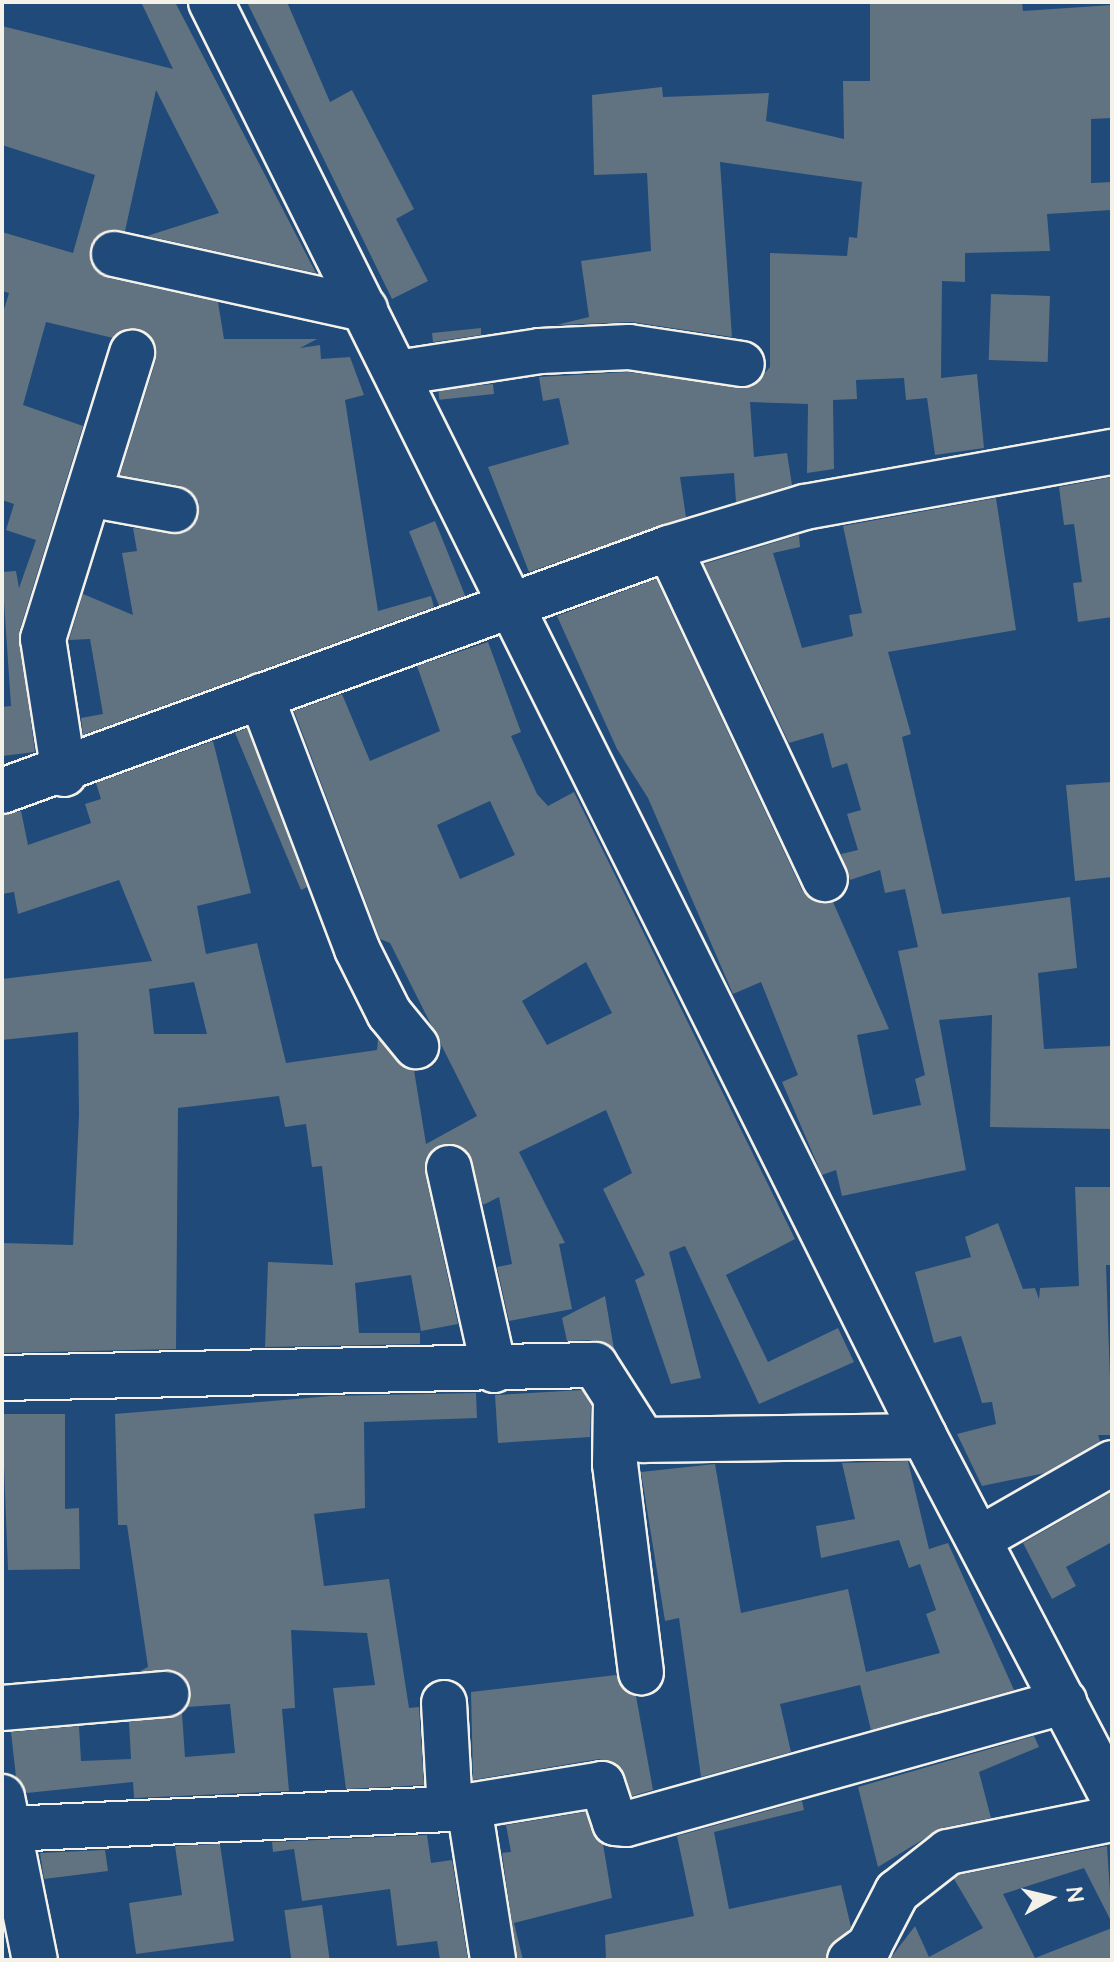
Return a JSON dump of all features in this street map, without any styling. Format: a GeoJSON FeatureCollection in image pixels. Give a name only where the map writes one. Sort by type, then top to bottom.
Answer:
{"type":"FeatureCollection","features":[{"type":"Feature","properties":{"kind":"street"},"geometry":{"type":"LineString","coordinates":[[211,2],[924,1436],[1112,1796]]}},
{"type":"Feature","properties":{"kind":"street"},"geometry":{"type":"LineString","coordinates":[[114,254],[365,309]]}},
{"type":"Feature","properties":{"kind":"street"},"geometry":{"type":"LineString","coordinates":[[397,373],[540,351],[629,347],[742,364]]}},
{"type":"Feature","properties":{"kind":"street"},"geometry":{"type":"LineString","coordinates":[[64,774],[43,639],[93,495],[132,353]]}},
{"type":"Feature","properties":{"kind":"street"},"geometry":{"type":"LineString","coordinates":[[2,791],[64,774],[261,696],[669,548],[805,507],[1112,452]]}},
{"type":"Feature","properties":{"kind":"street"},"geometry":{"type":"LineString","coordinates":[[93,495],[175,510]]}},
{"type":"Feature","properties":{"kind":"street"},"geometry":{"type":"LineString","coordinates":[[669,548],[825,879]]}},
{"type":"Feature","properties":{"kind":"street"},"geometry":{"type":"LineString","coordinates":[[261,696],[357,949],[389,1013],[416,1046]]}},
{"type":"Feature","properties":{"kind":"street"},"geometry":{"type":"LineString","coordinates":[[449,1168],[494,1370]]}},
{"type":"Feature","properties":{"kind":"street"},"geometry":{"type":"LineString","coordinates":[[2,1378],[494,1370],[595,1365],[643,1440],[924,1436]]}},
{"type":"Feature","properties":{"kind":"street"},"geometry":{"type":"LineString","coordinates":[[616,1401],[615,1464],[641,1672]]}},
{"type":"Feature","properties":{"kind":"street"},"geometry":{"type":"LineString","coordinates":[[979,1539],[1112,1463]]}},
{"type":"Feature","properties":{"kind":"street"},"geometry":{"type":"LineString","coordinates":[[2,1708],[166,1694]]}},
{"type":"Feature","properties":{"kind":"street"},"geometry":{"type":"LineString","coordinates":[[35,1960],[5,1813],[459,1807],[602,1784],[615,1823],[626,1824],[1064,1702]]}},
{"type":"Feature","properties":{"kind":"street"},"geometry":{"type":"LineString","coordinates":[[444,1703],[459,1807],[493,1960]]}},
{"type":"Feature","properties":{"kind":"street"},"geometry":{"type":"LineString","coordinates":[[850,1960],[869,1946],[897,1892],[948,1852],[1112,1819]]}},
{"type":"Feature","properties":{"kind":"building"},"geometry":{"type":"Polygon","coordinates":[[[141,2],[175,2],[316,273],[147,236],[219,213],[156,90],[125,231],[96,237],[90,262],[109,278],[218,302],[224,339],[317,339],[300,348],[320,345],[321,359],[350,357],[364,395],[345,400],[378,611],[431,596],[434,607],[83,735],[81,718],[103,714],[90,639],[69,640],[83,594],[133,615],[122,553],[137,551],[133,528],[184,533],[194,526],[199,502],[180,486],[120,475],[156,360],[151,337],[127,329],[113,338],[46,322],[23,405],[83,426],[19,632],[35,752],[2,756],[2,707],[11,706],[2,572],[16,571],[19,588],[36,540],[6,530],[14,504],[2,500],[2,316],[9,293],[2,291],[2,232],[73,253],[95,175],[2,145],[2,26],[173,69],[141,2]]]}},
{"type":"Feature","properties":{"kind":"building"},"geometry":{"type":"Polygon","coordinates":[[[247,2],[287,2],[330,102],[352,90],[414,209],[396,219],[428,281],[392,299],[247,2]]]}},
{"type":"Feature","properties":{"kind":"building"},"geometry":{"type":"Polygon","coordinates":[[[870,2],[1022,2],[1023,11],[1112,5],[1112,118],[1091,119],[1091,183],[1112,182],[1112,210],[1047,214],[1050,251],[965,253],[965,282],[942,281],[941,378],[977,374],[984,448],[935,455],[927,398],[906,400],[904,378],[856,380],[857,399],[833,400],[834,469],[807,473],[808,404],[750,402],[754,457],[787,453],[792,485],[736,502],[734,473],[680,477],[686,517],[529,572],[488,467],[569,444],[559,398],[543,401],[539,377],[628,372],[752,387],[770,367],[770,253],[847,256],[849,237],[857,238],[862,182],[720,162],[732,337],[632,322],[556,325],[589,317],[581,261],[651,251],[647,173],[594,175],[592,95],[662,87],[663,97],[769,93],[766,121],[844,139],[843,81],[870,81],[870,2]]]}},
{"type":"Feature","properties":{"kind":"building"},"geometry":{"type":"Polygon","coordinates":[[[991,294],[1050,296],[1048,362],[989,360],[991,294]]]}},
{"type":"Feature","properties":{"kind":"building"},"geometry":{"type":"Polygon","coordinates":[[[481,328],[481,335],[433,342],[432,333],[481,328]]]}},
{"type":"Feature","properties":{"kind":"building"},"geometry":{"type":"Polygon","coordinates":[[[493,384],[494,394],[439,400],[438,390],[493,384]]]}},
{"type":"Feature","properties":{"kind":"building"},"geometry":{"type":"Polygon","coordinates":[[[1112,477],[1112,617],[1078,622],[1073,583],[1082,582],[1074,524],[1064,525],[1059,487],[1112,477]]]}},
{"type":"Feature","properties":{"kind":"building"},"geometry":{"type":"Polygon","coordinates":[[[996,498],[1016,630],[888,652],[911,734],[902,737],[942,914],[1070,897],[1077,968],[1038,973],[1044,1049],[1112,1046],[1112,1129],[990,1127],[992,1015],[939,1020],[966,1170],[842,1196],[836,1170],[822,1175],[782,1082],[798,1075],[761,982],[733,994],[648,798],[617,749],[557,616],[656,579],[802,890],[811,900],[833,902],[889,1029],[857,1035],[873,1115],[921,1105],[915,1079],[925,1075],[898,951],[918,947],[905,889],[885,893],[880,870],[850,880],[841,854],[858,850],[847,814],[861,810],[847,763],[832,768],[823,733],[789,743],[704,564],[799,535],[800,547],[773,553],[802,648],[853,636],[849,615],[862,613],[843,526],[996,498]]]}},
{"type":"Feature","properties":{"kind":"building"},"geometry":{"type":"Polygon","coordinates":[[[435,521],[465,596],[439,607],[409,531],[435,521]]]}},
{"type":"Feature","properties":{"kind":"building"},"geometry":{"type":"Polygon","coordinates":[[[488,642],[521,732],[511,736],[537,794],[548,806],[574,792],[795,1239],[726,1275],[768,1362],[838,1328],[854,1362],[759,1404],[685,1246],[669,1252],[701,1378],[671,1384],[635,1280],[645,1275],[603,1189],[632,1173],[606,1110],[519,1152],[565,1243],[559,1244],[572,1309],[509,1321],[497,1267],[512,1264],[499,1197],[483,1205],[468,1152],[444,1144],[432,1150],[425,1173],[458,1324],[421,1331],[411,1275],[355,1283],[359,1333],[420,1333],[420,1344],[265,1347],[268,1262],[333,1265],[322,1166],[312,1167],[306,1124],[285,1127],[279,1096],[178,1108],[176,1349],[2,1353],[2,1243],[73,1245],[79,1115],[78,1032],[2,1040],[2,979],[152,961],[119,880],[18,914],[14,892],[2,894],[2,815],[21,811],[28,845],[91,823],[85,804],[101,799],[96,783],[213,741],[251,893],[197,906],[206,954],[257,943],[286,1063],[377,1050],[378,1039],[414,1070],[426,1144],[477,1116],[390,943],[380,939],[294,711],[342,694],[370,761],[440,731],[417,666],[488,642]],[[490,801],[437,825],[460,879],[515,855],[490,801]],[[586,962],[522,1001],[547,1045],[612,1013],[586,962]],[[194,982],[149,989],[154,1034],[207,1034],[194,982]]]}},
{"type":"Feature","properties":{"kind":"building"},"geometry":{"type":"Polygon","coordinates":[[[247,728],[307,887],[301,890],[235,733],[247,728]]]}},
{"type":"Feature","properties":{"kind":"building"},"geometry":{"type":"Polygon","coordinates":[[[1112,782],[1112,877],[1075,881],[1066,785],[1112,782]]]}},
{"type":"Feature","properties":{"kind":"building"},"geometry":{"type":"Polygon","coordinates":[[[1075,1187],[1112,1187],[1112,1265],[1106,1265],[1112,1435],[1098,1435],[1100,1441],[1045,1473],[982,1486],[957,1434],[996,1424],[992,1402],[982,1403],[961,1336],[934,1343],[915,1272],[971,1257],[965,1237],[998,1223],[1023,1289],[1035,1288],[1039,1299],[1040,1288],[1079,1286],[1075,1187]]]}},
{"type":"Feature","properties":{"kind":"building"},"geometry":{"type":"Polygon","coordinates":[[[605,1296],[614,1349],[595,1340],[567,1341],[562,1318],[605,1296]]]}},
{"type":"Feature","properties":{"kind":"building"},"geometry":{"type":"Polygon","coordinates":[[[582,1390],[591,1405],[590,1437],[498,1443],[495,1395],[582,1390]]]}},
{"type":"Feature","properties":{"kind":"building"},"geometry":{"type":"Polygon","coordinates":[[[476,1393],[477,1418],[364,1422],[365,1508],[314,1514],[324,1586],[389,1579],[409,1708],[419,1707],[424,1785],[346,1789],[333,1688],[375,1685],[367,1633],[291,1630],[295,1708],[282,1709],[289,1791],[134,1798],[133,1782],[27,1793],[16,1777],[11,1732],[79,1726],[81,1761],[131,1759],[129,1722],[182,1713],[185,1757],[235,1753],[230,1704],[187,1707],[191,1691],[177,1672],[140,1671],[148,1667],[127,1525],[118,1525],[115,1414],[331,1396],[476,1393]]]}},
{"type":"Feature","properties":{"kind":"building"},"geometry":{"type":"Polygon","coordinates":[[[2,1414],[65,1414],[65,1509],[79,1508],[80,1569],[8,1570],[2,1414]]]}},
{"type":"Feature","properties":{"kind":"building"},"geometry":{"type":"Polygon","coordinates":[[[908,1461],[929,1549],[948,1543],[1014,1690],[871,1730],[860,1685],[780,1704],[791,1752],[701,1777],[679,1618],[665,1621],[641,1472],[715,1464],[741,1613],[848,1589],[866,1672],[940,1653],[926,1614],[936,1610],[920,1564],[909,1568],[899,1540],[821,1558],[816,1526],[855,1519],[842,1463],[908,1461]]]}},
{"type":"Feature","properties":{"kind":"building"},"geometry":{"type":"Polygon","coordinates":[[[1112,1492],[1112,1542],[1066,1567],[1076,1586],[1052,1599],[1023,1543],[1112,1492]]]}},
{"type":"Feature","properties":{"kind":"building"},"geometry":{"type":"Polygon","coordinates":[[[616,1675],[636,1696],[653,1790],[632,1796],[620,1767],[599,1759],[473,1780],[471,1692],[616,1675]]]}},
{"type":"Feature","properties":{"kind":"building"},"geometry":{"type":"Polygon","coordinates":[[[1034,1736],[1039,1747],[979,1772],[991,1818],[942,1828],[878,1867],[858,1787],[1034,1736]]]}},
{"type":"Feature","properties":{"kind":"building"},"geometry":{"type":"Polygon","coordinates":[[[802,1801],[804,1810],[714,1832],[729,1909],[841,1885],[851,1927],[825,1960],[606,1960],[605,1935],[694,1916],[677,1836],[802,1801]]]}},
{"type":"Feature","properties":{"kind":"building"},"geometry":{"type":"Polygon","coordinates":[[[585,1812],[603,1844],[612,1898],[514,1923],[523,1960],[517,1960],[502,1853],[511,1852],[506,1825],[585,1812]]]}},
{"type":"Feature","properties":{"kind":"building"},"geometry":{"type":"Polygon","coordinates":[[[427,1835],[431,1863],[452,1860],[468,1960],[440,1960],[437,1941],[397,1946],[390,1889],[302,1901],[294,1849],[273,1852],[272,1842],[427,1835]]]}},
{"type":"Feature","properties":{"kind":"building"},"geometry":{"type":"Polygon","coordinates":[[[220,1844],[234,1941],[136,1954],[129,1903],[182,1895],[175,1846],[220,1844]]]}},
{"type":"Feature","properties":{"kind":"building"},"geometry":{"type":"Polygon","coordinates":[[[1107,1846],[1112,1923],[1084,1868],[1003,1894],[1035,1958],[1112,1928],[1112,1960],[889,1960],[915,1926],[929,1957],[983,1928],[954,1879],[959,1875],[1107,1846]]]}},
{"type":"Feature","properties":{"kind":"building"},"geometry":{"type":"Polygon","coordinates":[[[105,1850],[108,1871],[44,1879],[40,1853],[105,1850]]]}},
{"type":"Feature","properties":{"kind":"building"},"geometry":{"type":"Polygon","coordinates":[[[322,1905],[330,1960],[291,1960],[284,1910],[322,1905]]]}}]}
